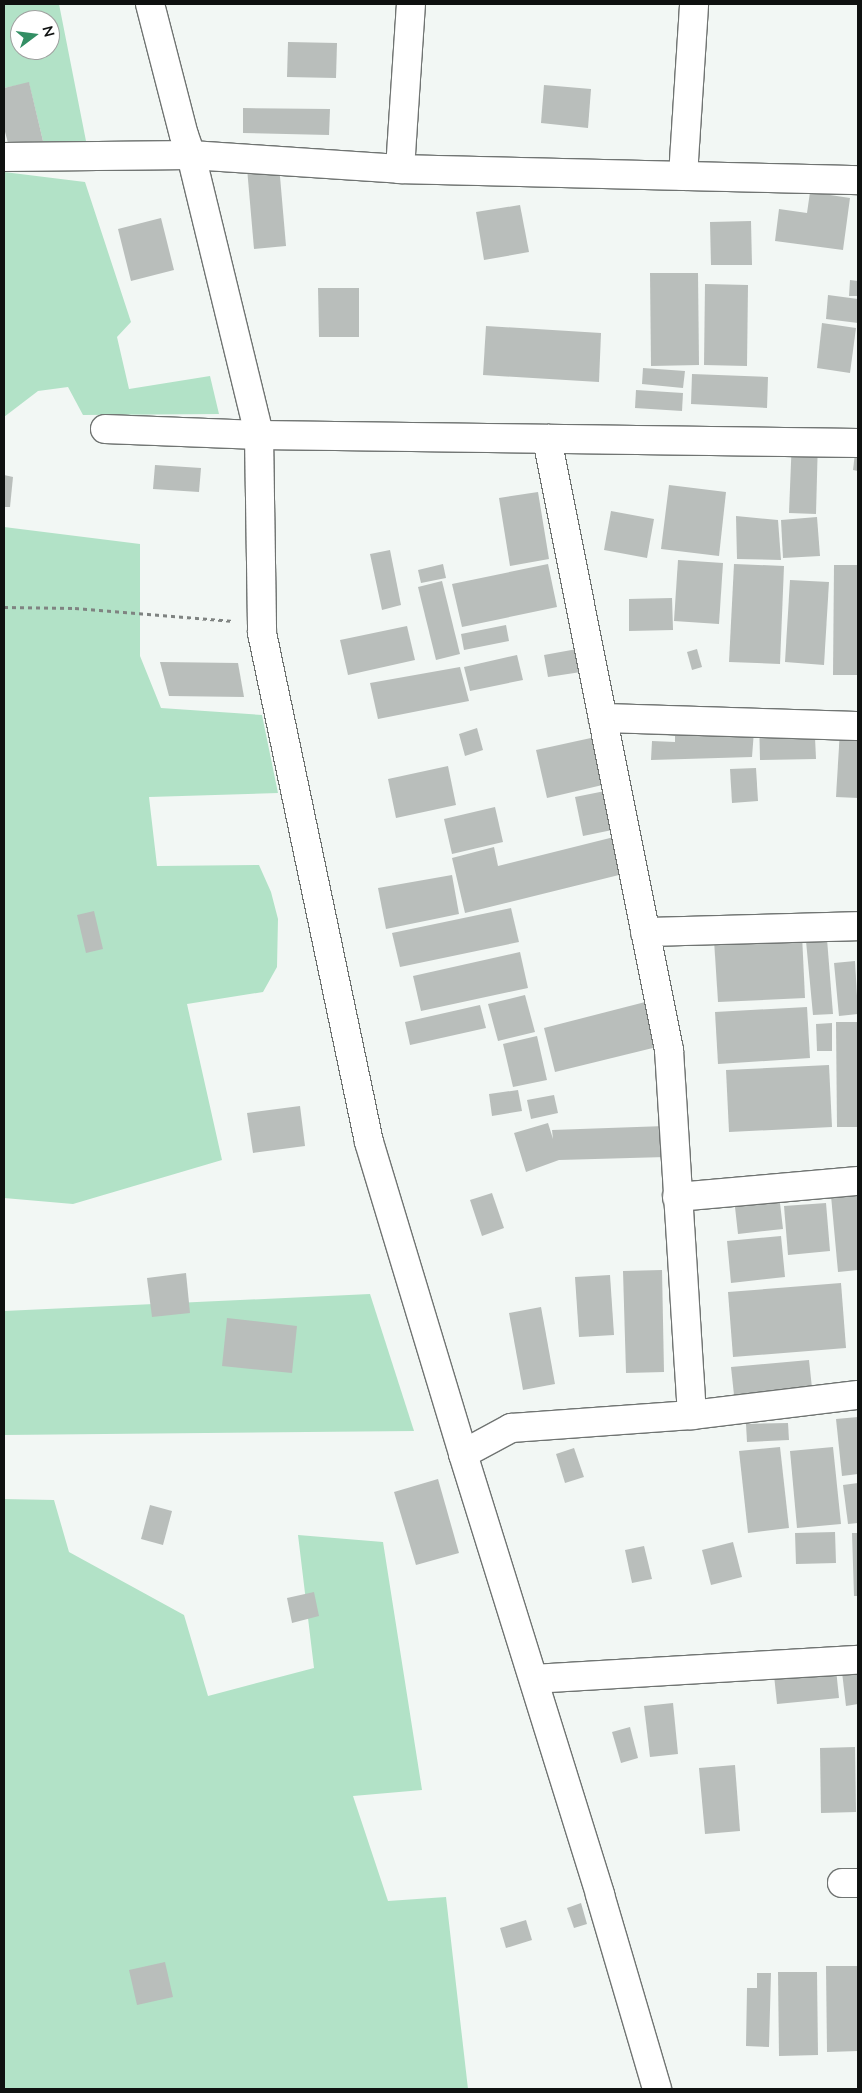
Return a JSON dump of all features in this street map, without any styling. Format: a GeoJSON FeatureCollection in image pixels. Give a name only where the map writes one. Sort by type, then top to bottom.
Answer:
{"type":"FeatureCollection","features":[{"type":"Feature","properties":{"kind":"street"},"geometry":{"type":"LineString","coordinates":[[150,4],[184,135],[191,155],[259,435],[262,633],[369,1142],[658,2089]]}},
{"type":"Feature","properties":{"kind":"street"},"geometry":{"type":"LineString","coordinates":[[400,169],[412,4]]}},
{"type":"Feature","properties":{"kind":"street"},"geometry":{"type":"LineString","coordinates":[[682,176],[694,4]]}},
{"type":"Feature","properties":{"kind":"street"},"geometry":{"type":"LineString","coordinates":[[4,157],[191,155],[400,169],[858,180]]}},
{"type":"Feature","properties":{"kind":"street"},"geometry":{"type":"LineString","coordinates":[[104,429],[259,435],[858,443]]}},
{"type":"Feature","properties":{"kind":"street"},"geometry":{"type":"LineString","coordinates":[[547,439],[669,1050],[692,1415]]}},
{"type":"Feature","properties":{"kind":"street"},"geometry":{"type":"LineString","coordinates":[[603,718],[858,726]]}},
{"type":"Feature","properties":{"kind":"street"},"geometry":{"type":"LineString","coordinates":[[645,932],[858,926]]}},
{"type":"Feature","properties":{"kind":"street"},"geometry":{"type":"LineString","coordinates":[[677,1197],[858,1181]]}},
{"type":"Feature","properties":{"kind":"street"},"geometry":{"type":"LineString","coordinates":[[463,1454],[511,1428],[692,1415],[858,1395]]}},
{"type":"Feature","properties":{"kind":"street"},"geometry":{"type":"LineString","coordinates":[[534,1679],[858,1660]]}},
{"type":"Feature","properties":{"kind":"path"},"geometry":{"type":"LineString","coordinates":[[4,607],[75,608],[232,621],[250,620],[262,633]]}},
{"type":"Feature","properties":{"kind":"green space"},"geometry":{"type":"Polygon","coordinates":[[[4,4],[59,4],[86,141],[43,141],[29,83],[4,88],[4,4]]]}},
{"type":"Feature","properties":{"kind":"green space"},"geometry":{"type":"Polygon","coordinates":[[[4,172],[85,182],[131,322],[117,337],[129,389],[210,376],[219,414],[83,415],[68,387],[38,391],[4,417],[4,172]]]}},
{"type":"Feature","properties":{"kind":"green space"},"geometry":{"type":"Polygon","coordinates":[[[4,527],[140,544],[140,656],[161,708],[262,715],[278,793],[149,797],[157,866],[259,865],[271,892],[278,919],[277,967],[263,992],[187,1004],[222,1160],[73,1204],[4,1198],[4,527]]]}},
{"type":"Feature","properties":{"kind":"green space"},"geometry":{"type":"Polygon","coordinates":[[[370,1294],[414,1431],[4,1435],[4,1311],[370,1294]]]}},
{"type":"Feature","properties":{"kind":"green space"},"geometry":{"type":"Polygon","coordinates":[[[4,1499],[54,1500],[69,1552],[184,1615],[208,1696],[314,1668],[298,1535],[383,1542],[422,1790],[353,1796],[388,1901],[446,1897],[468,2089],[4,2089],[4,1499]]]}},
{"type":"Feature","properties":{"kind":"building"},"geometry":{"type":"Polygon","coordinates":[[[288,42],[337,43],[336,78],[287,77],[288,42]]]}},
{"type":"Feature","properties":{"kind":"building"},"geometry":{"type":"Polygon","coordinates":[[[29,82],[43,141],[8,143],[4,128],[4,88],[29,82]]]}},
{"type":"Feature","properties":{"kind":"building"},"geometry":{"type":"Polygon","coordinates":[[[544,85],[591,89],[588,128],[541,123],[544,85]]]}},
{"type":"Feature","properties":{"kind":"building"},"geometry":{"type":"Polygon","coordinates":[[[243,108],[330,109],[329,135],[243,133],[243,108]]]}},
{"type":"Feature","properties":{"kind":"building"},"geometry":{"type":"Polygon","coordinates":[[[279,165],[286,246],[254,249],[247,168],[279,165]]]}},
{"type":"Feature","properties":{"kind":"building"},"geometry":{"type":"Polygon","coordinates":[[[810,192],[850,198],[843,250],[775,241],[779,209],[807,213],[810,192]]]}},
{"type":"Feature","properties":{"kind":"building"},"geometry":{"type":"Polygon","coordinates":[[[520,205],[529,252],[484,260],[476,212],[520,205]]]}},
{"type":"Feature","properties":{"kind":"building"},"geometry":{"type":"Polygon","coordinates":[[[161,218],[174,270],[131,281],[118,229],[161,218]]]}},
{"type":"Feature","properties":{"kind":"building"},"geometry":{"type":"Polygon","coordinates":[[[751,221],[752,265],[711,265],[710,222],[751,221]]]}},
{"type":"Feature","properties":{"kind":"building"},"geometry":{"type":"Polygon","coordinates":[[[650,273],[698,273],[699,365],[651,366],[650,273]]]}},
{"type":"Feature","properties":{"kind":"building"},"geometry":{"type":"Polygon","coordinates":[[[850,280],[858,281],[858,296],[849,296],[850,280]]]}},
{"type":"Feature","properties":{"kind":"building"},"geometry":{"type":"Polygon","coordinates":[[[705,284],[748,285],[747,366],[704,365],[705,284]]]}},
{"type":"Feature","properties":{"kind":"building"},"geometry":{"type":"Polygon","coordinates":[[[318,288],[359,288],[359,337],[319,337],[318,288]]]}},
{"type":"Feature","properties":{"kind":"building"},"geometry":{"type":"Polygon","coordinates":[[[828,295],[858,299],[858,323],[826,319],[828,295]]]}},
{"type":"Feature","properties":{"kind":"building"},"geometry":{"type":"Polygon","coordinates":[[[822,323],[856,328],[850,373],[817,368],[822,323]]]}},
{"type":"Feature","properties":{"kind":"building"},"geometry":{"type":"Polygon","coordinates":[[[486,326],[601,333],[599,382],[483,375],[486,326]]]}},
{"type":"Feature","properties":{"kind":"building"},"geometry":{"type":"Polygon","coordinates":[[[643,368],[685,371],[683,388],[642,384],[643,368]]]}},
{"type":"Feature","properties":{"kind":"building"},"geometry":{"type":"Polygon","coordinates":[[[692,374],[768,377],[767,408],[691,404],[692,374]]]}},
{"type":"Feature","properties":{"kind":"building"},"geometry":{"type":"Polygon","coordinates":[[[636,390],[683,393],[682,411],[635,408],[636,390]]]}},
{"type":"Feature","properties":{"kind":"building"},"geometry":{"type":"Polygon","coordinates":[[[792,438],[818,439],[816,514],[789,513],[792,438]]]}},
{"type":"Feature","properties":{"kind":"building"},"geometry":{"type":"Polygon","coordinates":[[[856,445],[858,445],[858,471],[853,470],[856,445]]]}},
{"type":"Feature","properties":{"kind":"building"},"geometry":{"type":"Polygon","coordinates":[[[155,465],[201,468],[199,492],[153,489],[155,465]]]}},
{"type":"Feature","properties":{"kind":"building"},"geometry":{"type":"Polygon","coordinates":[[[4,475],[13,477],[10,507],[4,507],[4,475]]]}},
{"type":"Feature","properties":{"kind":"building"},"geometry":{"type":"Polygon","coordinates":[[[669,485],[726,492],[719,556],[661,549],[669,485]]]}},
{"type":"Feature","properties":{"kind":"building"},"geometry":{"type":"Polygon","coordinates":[[[538,492],[549,559],[510,566],[499,498],[538,492]]]}},
{"type":"Feature","properties":{"kind":"building"},"geometry":{"type":"Polygon","coordinates":[[[611,511],[654,519],[647,558],[604,550],[611,511]]]}},
{"type":"Feature","properties":{"kind":"building"},"geometry":{"type":"Polygon","coordinates":[[[736,516],[778,520],[781,560],[737,559],[736,516]]]}},
{"type":"Feature","properties":{"kind":"building"},"geometry":{"type":"Polygon","coordinates":[[[817,517],[820,556],[783,558],[781,520],[817,517]]]}},
{"type":"Feature","properties":{"kind":"building"},"geometry":{"type":"Polygon","coordinates":[[[390,550],[401,605],[382,610],[370,554],[390,550]]]}},
{"type":"Feature","properties":{"kind":"building"},"geometry":{"type":"Polygon","coordinates":[[[678,560],[723,563],[719,624],[674,621],[678,560]]]}},
{"type":"Feature","properties":{"kind":"building"},"geometry":{"type":"Polygon","coordinates":[[[443,564],[446,578],[421,583],[418,570],[443,564]]]}},
{"type":"Feature","properties":{"kind":"building"},"geometry":{"type":"Polygon","coordinates":[[[548,564],[557,607],[462,627],[452,584],[548,564]]]}},
{"type":"Feature","properties":{"kind":"building"},"geometry":{"type":"Polygon","coordinates":[[[734,564],[784,566],[780,664],[729,662],[734,564]]]}},
{"type":"Feature","properties":{"kind":"building"},"geometry":{"type":"Polygon","coordinates":[[[834,565],[858,565],[858,675],[833,675],[834,565]]]}},
{"type":"Feature","properties":{"kind":"building"},"geometry":{"type":"Polygon","coordinates":[[[790,580],[829,582],[824,665],[785,662],[790,580]]]}},
{"type":"Feature","properties":{"kind":"building"},"geometry":{"type":"Polygon","coordinates":[[[442,581],[460,654],[436,660],[418,587],[442,581]]]}},
{"type":"Feature","properties":{"kind":"building"},"geometry":{"type":"Polygon","coordinates":[[[672,598],[673,630],[629,631],[629,599],[672,598]]]}},
{"type":"Feature","properties":{"kind":"building"},"geometry":{"type":"Polygon","coordinates":[[[506,625],[509,641],[464,650],[461,634],[506,625]]]}},
{"type":"Feature","properties":{"kind":"building"},"geometry":{"type":"Polygon","coordinates":[[[407,626],[415,660],[348,675],[340,640],[407,626]]]}},
{"type":"Feature","properties":{"kind":"building"},"geometry":{"type":"Polygon","coordinates":[[[577,649],[581,672],[548,677],[544,655],[577,649]]]}},
{"type":"Feature","properties":{"kind":"building"},"geometry":{"type":"Polygon","coordinates":[[[697,649],[702,667],[692,670],[687,652],[697,649]]]}},
{"type":"Feature","properties":{"kind":"building"},"geometry":{"type":"Polygon","coordinates":[[[517,655],[523,680],[470,691],[464,667],[517,655]]]}},
{"type":"Feature","properties":{"kind":"building"},"geometry":{"type":"Polygon","coordinates":[[[160,662],[238,663],[244,697],[169,696],[160,662]]]}},
{"type":"Feature","properties":{"kind":"building"},"geometry":{"type":"Polygon","coordinates":[[[460,667],[469,701],[378,719],[370,683],[460,667]]]}},
{"type":"Feature","properties":{"kind":"building"},"geometry":{"type":"Polygon","coordinates":[[[659,712],[755,718],[752,757],[651,760],[652,741],[675,742],[675,736],[658,735],[659,712]]]}},
{"type":"Feature","properties":{"kind":"building"},"geometry":{"type":"Polygon","coordinates":[[[841,713],[858,714],[858,798],[836,797],[841,713]]]}},
{"type":"Feature","properties":{"kind":"building"},"geometry":{"type":"Polygon","coordinates":[[[814,716],[816,759],[760,760],[759,718],[814,716]]]}},
{"type":"Feature","properties":{"kind":"building"},"geometry":{"type":"Polygon","coordinates":[[[477,728],[483,750],[465,756],[459,734],[477,728]]]}},
{"type":"Feature","properties":{"kind":"building"},"geometry":{"type":"Polygon","coordinates":[[[600,736],[611,783],[547,798],[536,750],[600,736]]]}},
{"type":"Feature","properties":{"kind":"building"},"geometry":{"type":"Polygon","coordinates":[[[448,766],[456,805],[396,818],[388,779],[448,766]]]}},
{"type":"Feature","properties":{"kind":"building"},"geometry":{"type":"Polygon","coordinates":[[[756,768],[758,801],[732,803],[730,769],[756,768]]]}},
{"type":"Feature","properties":{"kind":"building"},"geometry":{"type":"Polygon","coordinates":[[[610,790],[617,829],[583,836],[575,797],[610,790]]]}},
{"type":"Feature","properties":{"kind":"building"},"geometry":{"type":"Polygon","coordinates":[[[495,807],[503,842],[452,854],[444,819],[495,807]]]}},
{"type":"Feature","properties":{"kind":"building"},"geometry":{"type":"Polygon","coordinates":[[[618,836],[627,873],[465,913],[452,858],[494,847],[498,866],[618,836]]]}},
{"type":"Feature","properties":{"kind":"building"},"geometry":{"type":"Polygon","coordinates":[[[452,875],[459,914],[386,929],[378,888],[452,875]]]}},
{"type":"Feature","properties":{"kind":"building"},"geometry":{"type":"Polygon","coordinates":[[[511,908],[519,942],[400,967],[392,933],[511,908]]]}},
{"type":"Feature","properties":{"kind":"building"},"geometry":{"type":"Polygon","coordinates":[[[94,911],[103,949],[86,953],[77,915],[94,911]]]}},
{"type":"Feature","properties":{"kind":"building"},"geometry":{"type":"Polygon","coordinates":[[[802,935],[805,998],[718,1002],[714,940],[802,935]]]}},
{"type":"Feature","properties":{"kind":"building"},"geometry":{"type":"Polygon","coordinates":[[[827,939],[833,1014],[813,1015],[806,941],[827,939]]]}},
{"type":"Feature","properties":{"kind":"building"},"geometry":{"type":"Polygon","coordinates":[[[520,952],[528,988],[421,1011],[413,976],[520,952]]]}},
{"type":"Feature","properties":{"kind":"building"},"geometry":{"type":"Polygon","coordinates":[[[855,961],[858,1014],[839,1016],[834,963],[855,961]]]}},
{"type":"Feature","properties":{"kind":"building"},"geometry":{"type":"Polygon","coordinates":[[[525,995],[535,1032],[498,1041],[488,1004],[525,995]]]}},
{"type":"Feature","properties":{"kind":"building"},"geometry":{"type":"Polygon","coordinates":[[[653,1000],[665,1045],[555,1072],[544,1028],[653,1000]]]}},
{"type":"Feature","properties":{"kind":"building"},"geometry":{"type":"Polygon","coordinates":[[[480,1005],[486,1028],[410,1045],[405,1022],[480,1005]]]}},
{"type":"Feature","properties":{"kind":"building"},"geometry":{"type":"Polygon","coordinates":[[[807,1007],[810,1058],[718,1064],[715,1012],[807,1007]]]}},
{"type":"Feature","properties":{"kind":"building"},"geometry":{"type":"Polygon","coordinates":[[[836,1022],[858,1022],[858,1127],[837,1127],[836,1022]]]}},
{"type":"Feature","properties":{"kind":"building"},"geometry":{"type":"Polygon","coordinates":[[[832,1023],[832,1051],[817,1051],[816,1024],[832,1023]]]}},
{"type":"Feature","properties":{"kind":"building"},"geometry":{"type":"Polygon","coordinates":[[[537,1036],[547,1080],[513,1087],[503,1044],[537,1036]]]}},
{"type":"Feature","properties":{"kind":"building"},"geometry":{"type":"Polygon","coordinates":[[[829,1065],[832,1127],[729,1132],[726,1070],[829,1065]]]}},
{"type":"Feature","properties":{"kind":"building"},"geometry":{"type":"Polygon","coordinates":[[[518,1090],[522,1111],[492,1116],[489,1094],[518,1090]]]}},
{"type":"Feature","properties":{"kind":"building"},"geometry":{"type":"Polygon","coordinates":[[[554,1095],[558,1113],[531,1119],[527,1100],[554,1095]]]}},
{"type":"Feature","properties":{"kind":"building"},"geometry":{"type":"Polygon","coordinates":[[[300,1106],[305,1146],[253,1153],[247,1113],[300,1106]]]}},
{"type":"Feature","properties":{"kind":"building"},"geometry":{"type":"Polygon","coordinates":[[[548,1123],[553,1139],[552,1130],[665,1126],[666,1157],[559,1160],[526,1172],[514,1133],[548,1123]]]}},
{"type":"Feature","properties":{"kind":"building"},"geometry":{"type":"Polygon","coordinates":[[[858,1171],[858,1270],[838,1272],[829,1174],[858,1171]]]}},
{"type":"Feature","properties":{"kind":"building"},"geometry":{"type":"Polygon","coordinates":[[[824,1178],[826,1198],[780,1203],[783,1229],[738,1234],[733,1189],[824,1178]]]}},
{"type":"Feature","properties":{"kind":"building"},"geometry":{"type":"Polygon","coordinates":[[[492,1193],[504,1228],[482,1236],[470,1200],[492,1193]]]}},
{"type":"Feature","properties":{"kind":"building"},"geometry":{"type":"Polygon","coordinates":[[[826,1203],[830,1251],[788,1255],[784,1206],[826,1203]]]}},
{"type":"Feature","properties":{"kind":"building"},"geometry":{"type":"Polygon","coordinates":[[[781,1236],[785,1277],[731,1283],[727,1241],[781,1236]]]}},
{"type":"Feature","properties":{"kind":"building"},"geometry":{"type":"Polygon","coordinates":[[[662,1270],[664,1372],[626,1373],[623,1271],[662,1270]]]}},
{"type":"Feature","properties":{"kind":"building"},"geometry":{"type":"Polygon","coordinates":[[[186,1273],[190,1313],[152,1317],[147,1278],[186,1273]]]}},
{"type":"Feature","properties":{"kind":"building"},"geometry":{"type":"Polygon","coordinates":[[[610,1275],[614,1335],[579,1337],[575,1277],[610,1275]]]}},
{"type":"Feature","properties":{"kind":"building"},"geometry":{"type":"Polygon","coordinates":[[[841,1283],[846,1348],[733,1357],[728,1292],[841,1283]]]}},
{"type":"Feature","properties":{"kind":"building"},"geometry":{"type":"Polygon","coordinates":[[[541,1307],[555,1384],[523,1390],[509,1313],[541,1307]]]}},
{"type":"Feature","properties":{"kind":"building"},"geometry":{"type":"Polygon","coordinates":[[[227,1318],[297,1326],[292,1373],[222,1366],[227,1318]]]}},
{"type":"Feature","properties":{"kind":"building"},"geometry":{"type":"Polygon","coordinates":[[[809,1360],[812,1388],[734,1395],[731,1367],[809,1360]]]}},
{"type":"Feature","properties":{"kind":"building"},"geometry":{"type":"Polygon","coordinates":[[[858,1417],[858,1474],[842,1476],[836,1419],[858,1417]]]}},
{"type":"Feature","properties":{"kind":"building"},"geometry":{"type":"Polygon","coordinates":[[[788,1423],[789,1440],[747,1442],[746,1424],[788,1423]]]}},
{"type":"Feature","properties":{"kind":"building"},"geometry":{"type":"Polygon","coordinates":[[[780,1447],[789,1528],[748,1533],[739,1451],[780,1447]]]}},
{"type":"Feature","properties":{"kind":"building"},"geometry":{"type":"Polygon","coordinates":[[[833,1447],[841,1524],[797,1528],[790,1451],[833,1447]]]}},
{"type":"Feature","properties":{"kind":"building"},"geometry":{"type":"Polygon","coordinates":[[[574,1448],[584,1477],[565,1483],[556,1454],[574,1448]]]}},
{"type":"Feature","properties":{"kind":"building"},"geometry":{"type":"Polygon","coordinates":[[[438,1479],[459,1553],[416,1565],[394,1492],[438,1479]]]}},
{"type":"Feature","properties":{"kind":"building"},"geometry":{"type":"Polygon","coordinates":[[[858,1483],[858,1523],[848,1524],[843,1485],[858,1483]]]}},
{"type":"Feature","properties":{"kind":"building"},"geometry":{"type":"Polygon","coordinates":[[[150,1505],[172,1511],[163,1545],[141,1539],[150,1505]]]}},
{"type":"Feature","properties":{"kind":"building"},"geometry":{"type":"Polygon","coordinates":[[[835,1532],[836,1563],[796,1564],[795,1533],[835,1532]]]}},
{"type":"Feature","properties":{"kind":"building"},"geometry":{"type":"Polygon","coordinates":[[[852,1533],[858,1533],[858,1596],[854,1596],[852,1533]]]}},
{"type":"Feature","properties":{"kind":"building"},"geometry":{"type":"Polygon","coordinates":[[[733,1542],[742,1577],[711,1585],[702,1550],[733,1542]]]}},
{"type":"Feature","properties":{"kind":"building"},"geometry":{"type":"Polygon","coordinates":[[[644,1546],[652,1579],[632,1583],[625,1550],[644,1546]]]}},
{"type":"Feature","properties":{"kind":"building"},"geometry":{"type":"Polygon","coordinates":[[[314,1592],[319,1616],[292,1623],[287,1598],[314,1592]]]}},
{"type":"Feature","properties":{"kind":"building"},"geometry":{"type":"Polygon","coordinates":[[[834,1650],[839,1698],[777,1704],[772,1656],[834,1650]]]}},
{"type":"Feature","properties":{"kind":"building"},"geometry":{"type":"Polygon","coordinates":[[[858,1653],[858,1704],[846,1706],[840,1655],[858,1653]]]}},
{"type":"Feature","properties":{"kind":"building"},"geometry":{"type":"Polygon","coordinates":[[[673,1703],[678,1754],[650,1757],[644,1706],[673,1703]]]}},
{"type":"Feature","properties":{"kind":"building"},"geometry":{"type":"Polygon","coordinates":[[[630,1727],[638,1758],[621,1763],[612,1732],[630,1727]]]}},
{"type":"Feature","properties":{"kind":"building"},"geometry":{"type":"Polygon","coordinates":[[[855,1747],[856,1812],[821,1813],[820,1748],[855,1747]]]}},
{"type":"Feature","properties":{"kind":"building"},"geometry":{"type":"Polygon","coordinates":[[[735,1765],[740,1831],[705,1834],[699,1768],[735,1765]]]}},
{"type":"Feature","properties":{"kind":"building"},"geometry":{"type":"Polygon","coordinates":[[[581,1903],[587,1924],[574,1928],[567,1908],[581,1903]]]}},
{"type":"Feature","properties":{"kind":"building"},"geometry":{"type":"Polygon","coordinates":[[[526,1920],[532,1940],[506,1948],[500,1928],[526,1920]]]}},
{"type":"Feature","properties":{"kind":"building"},"geometry":{"type":"Polygon","coordinates":[[[165,1962],[173,1997],[137,2005],[129,1970],[165,1962]]]}},
{"type":"Feature","properties":{"kind":"building"},"geometry":{"type":"Polygon","coordinates":[[[826,1966],[858,1966],[858,2051],[827,2052],[826,1966]]]}},
{"type":"Feature","properties":{"kind":"building"},"geometry":{"type":"Polygon","coordinates":[[[778,1972],[817,1972],[818,2055],[779,2056],[778,1972]]]}},
{"type":"Feature","properties":{"kind":"building"},"geometry":{"type":"Polygon","coordinates":[[[757,1973],[771,1973],[769,2047],[746,2046],[747,1988],[757,1988],[757,1973]]]}}]}
